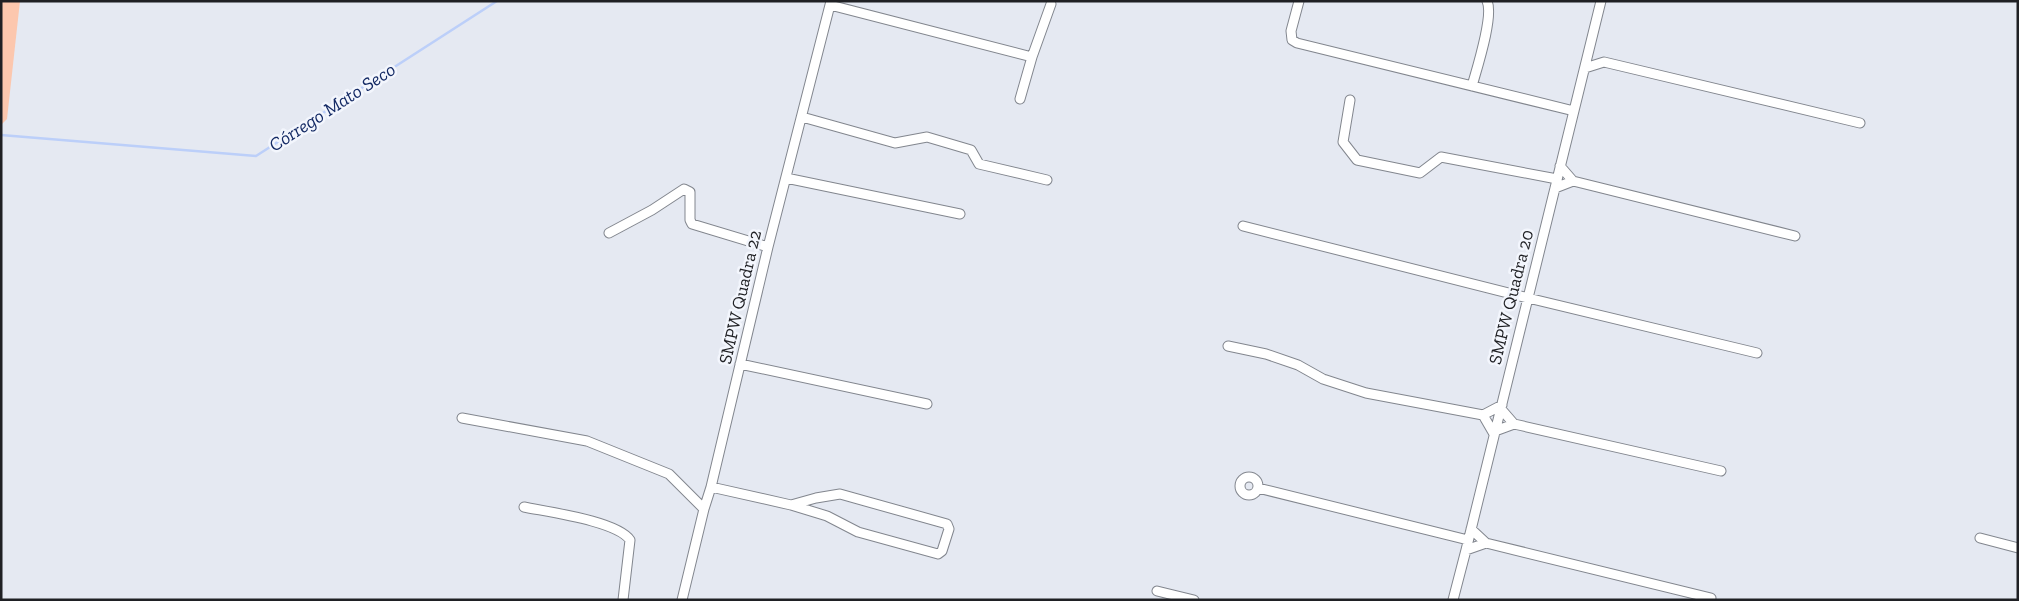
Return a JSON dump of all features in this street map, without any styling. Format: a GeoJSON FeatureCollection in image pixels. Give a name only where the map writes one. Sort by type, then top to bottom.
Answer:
{"type":"FeatureCollection","features":[{"type":"Feature","properties":{"kind":"street"},"geometry":{"type":"LineString","coordinates":[[1299,1],[1291,31],[1292,40],[1297,43],[1574,112]]}},
{"type":"Feature","properties":{"kind":"street"},"geometry":{"type":"LineString","coordinates":[[1472,86],[1489,18],[1487,1]]}},
{"type":"Feature","properties":{"kind":"street","name":"SMPW Quadra 20"},"geometry":{"type":"LineString","coordinates":[[1453,600],[1601,1]]}},
{"type":"Feature","properties":{"kind":"street"},"geometry":{"type":"LineString","coordinates":[[831,3],[1032,57]]}},
{"type":"Feature","properties":{"kind":"street","name":"SMPW Quadra 22"},"geometry":{"type":"LineString","coordinates":[[682,600],[768,247],[831,3]]}},
{"type":"Feature","properties":{"kind":"street"},"geometry":{"type":"LineString","coordinates":[[1020,99],[1032,57],[1051,4]]}},
{"type":"Feature","properties":{"kind":"street"},"geometry":{"type":"LineString","coordinates":[[1591,46],[1604,62]]}},
{"type":"Feature","properties":{"kind":"street"},"geometry":{"type":"LineString","coordinates":[[1585,68],[1604,62],[1860,123]]}},
{"type":"Feature","properties":{"kind":"street"},"geometry":{"type":"LineString","coordinates":[[1350,100],[1343,142],[1357,160],[1420,173],[1441,157],[1556,184],[1573,181],[1795,236]]}},
{"type":"Feature","properties":{"kind":"street"},"geometry":{"type":"LineString","coordinates":[[802,117],[895,143],[927,137],[971,150],[979,164],[1046,180]]}},
{"type":"Feature","properties":{"kind":"street"},"geometry":{"type":"LineString","coordinates":[[1560,166],[1573,181]]}},
{"type":"Feature","properties":{"kind":"street"},"geometry":{"type":"LineString","coordinates":[[786,178],[960,214]]}},
{"type":"Feature","properties":{"kind":"street"},"geometry":{"type":"LineString","coordinates":[[609,233],[684,189],[690,192],[690,220],[692,224],[768,247]]}},
{"type":"Feature","properties":{"kind":"street"},"geometry":{"type":"LineString","coordinates":[[1243,226],[1528,298],[1757,353]]}},
{"type":"Feature","properties":{"kind":"street"},"geometry":{"type":"LineString","coordinates":[[1228,346],[1266,354],[1298,365],[1323,379],[1366,393],[1483,414],[1501,407],[1514,424]]}},
{"type":"Feature","properties":{"kind":"street"},"geometry":{"type":"LineString","coordinates":[[740,364],[927,404]]}},
{"type":"Feature","properties":{"kind":"street"},"geometry":{"type":"LineString","coordinates":[[1483,414],[1494,432],[1514,424],[1720,471]]}},
{"type":"Feature","properties":{"kind":"street"},"geometry":{"type":"LineString","coordinates":[[462,418],[587,442],[669,474],[704,509]]}},
{"type":"Feature","properties":{"kind":"street"},"geometry":{"type":"LineString","coordinates":[[711,487],[791,505],[828,516],[858,532],[938,554],[942,551],[949,529],[947,524],[840,494],[791,505]]}},
{"type":"Feature","properties":{"kind":"street"},"geometry":{"type":"LineString","coordinates":[[1258,488],[1468,540]]}},
{"type":"Feature","properties":{"kind":"street"},"geometry":{"type":"LineString","coordinates":[[524,507],[600,523],[627,535],[630,540],[623,600]]}},
{"type":"Feature","properties":{"kind":"street"},"geometry":{"type":"LineString","coordinates":[[1471,529],[1486,543],[1711,598]]}},
{"type":"Feature","properties":{"kind":"street"},"geometry":{"type":"LineString","coordinates":[[1980,538],[2018,548]]}},
{"type":"Feature","properties":{"kind":"street"},"geometry":{"type":"LineString","coordinates":[[1466,550],[1486,543]]}},
{"type":"Feature","properties":{"kind":"street"},"geometry":{"type":"LineString","coordinates":[[1157,591],[1194,600]]}},
{"type":"Feature","properties":{"kind":"shaded area"},"geometry":{"type":"Polygon","coordinates":[[[1,1],[20,1],[7,119],[1,125],[1,1]]]}},
{"type":"Feature","properties":{"kind":"waterway","name":"Córrego Mato Seco"},"geometry":{"type":"LineString","coordinates":[[1,135],[256,156],[497,1]]}}]}
